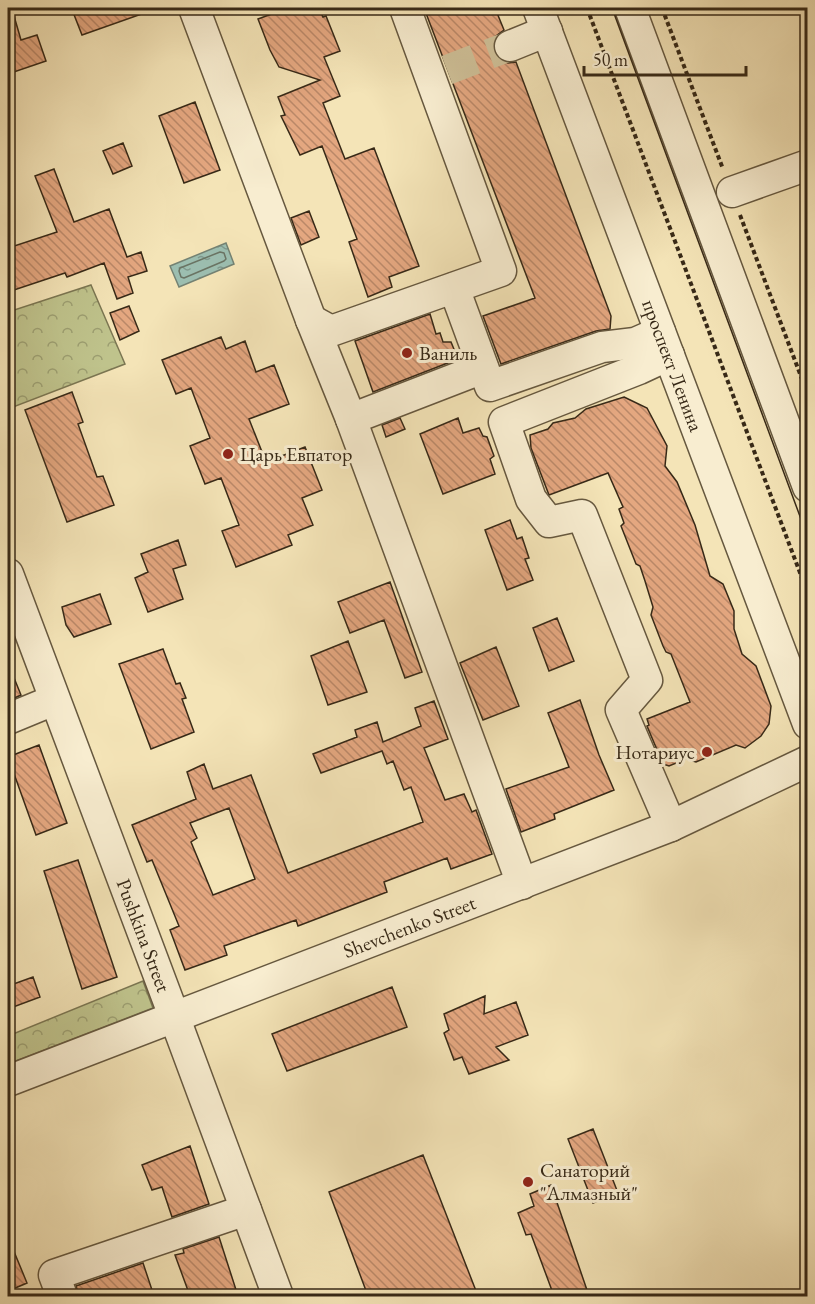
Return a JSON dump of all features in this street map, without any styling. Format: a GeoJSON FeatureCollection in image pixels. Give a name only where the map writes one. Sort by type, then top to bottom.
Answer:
{"type":"FeatureCollection","features":[{"type":"Feature","properties":{"kind":"street"},"geometry":{"type":"LineString","coordinates":[[194,8],[311,320],[351,419],[522,884]]}},
{"type":"Feature","properties":{"kind":"street"},"geometry":{"type":"LineString","coordinates":[[311,320],[331,331],[501,271],[439,73],[405,8]]}},
{"type":"Feature","properties":{"kind":"street"},"geometry":{"type":"LineString","coordinates":[[630,8],[807,487]]}},
{"type":"Feature","properties":{"kind":"street"},"geometry":{"type":"LineString","coordinates":[[510,46],[542,19]]}},
{"type":"Feature","properties":{"kind":"street","name":"проспект Ленина"},"geometry":{"type":"LineString","coordinates":[[542,19],[807,724]]}},
{"type":"Feature","properties":{"kind":"street"},"geometry":{"type":"LineString","coordinates":[[732,192],[807,165]]}},
{"type":"Feature","properties":{"kind":"street"},"geometry":{"type":"LineString","coordinates":[[454,288],[490,386],[602,347],[635,343],[664,344]]}},
{"type":"Feature","properties":{"kind":"street"},"geometry":{"type":"LineString","coordinates":[[664,344],[639,369],[504,422],[531,499],[549,522],[582,515],[647,680],[621,710],[671,826]]}},
{"type":"Feature","properties":{"kind":"street"},"geometry":{"type":"LineString","coordinates":[[351,419],[483,368]]}},
{"type":"Feature","properties":{"kind":"street","name":"Pushkina Street"},"geometry":{"type":"LineString","coordinates":[[8,574],[278,1296]]}},
{"type":"Feature","properties":{"kind":"street"},"geometry":{"type":"LineString","coordinates":[[8,719],[54,700]]}},
{"type":"Feature","properties":{"kind":"street","name":"Shevchenko Street"},"geometry":{"type":"LineString","coordinates":[[8,1081],[671,826],[807,761]]}},
{"type":"Feature","properties":{"kind":"street"},"geometry":{"type":"LineString","coordinates":[[62,1296],[54,1275],[246,1210]]}},
{"type":"Feature","properties":{"kind":"path"},"geometry":{"type":"LineString","coordinates":[[587,8],[807,594]]}},
{"type":"Feature","properties":{"kind":"green space"},"geometry":{"type":"Polygon","coordinates":[[[91,285],[125,364],[8,409],[8,312],[91,285]]]}},
{"type":"Feature","properties":{"kind":"green space"},"geometry":{"type":"Polygon","coordinates":[[[143,981],[153,1008],[8,1064],[8,1036],[143,981]]]}},
{"type":"Feature","properties":{"kind":"water"},"geometry":{"type":"Polygon","coordinates":[[[226,243],[234,264],[179,287],[170,266],[226,243]]]}},
{"type":"Feature","properties":{"kind":"building"},"geometry":{"type":"Polygon","coordinates":[[[81,8],[153,8],[153,10],[82,35],[73,12],[81,8]]]}},
{"type":"Feature","properties":{"kind":"building"},"geometry":{"type":"Polygon","coordinates":[[[288,8],[319,8],[323,17],[326,16],[340,51],[324,57],[340,96],[323,103],[345,159],[374,148],[419,266],[389,277],[392,287],[368,297],[349,242],[357,239],[322,146],[300,155],[281,116],[285,115],[278,97],[320,80],[279,67],[270,50],[258,19],[288,8]]]}},
{"type":"Feature","properties":{"kind":"building"},"geometry":{"type":"Polygon","coordinates":[[[424,8],[495,8],[504,30],[496,36],[493,43],[494,52],[500,60],[508,63],[516,62],[611,316],[610,329],[596,331],[501,364],[483,316],[535,298],[424,8]]]}},
{"type":"Feature","properties":{"kind":"building"},"geometry":{"type":"Polygon","coordinates":[[[8,9],[12,9],[21,40],[37,35],[46,61],[8,74],[8,9]]]}},
{"type":"Feature","properties":{"kind":"building"},"geometry":{"type":"Polygon","coordinates":[[[195,102],[220,170],[184,183],[159,116],[195,102]]]}},
{"type":"Feature","properties":{"kind":"building"},"geometry":{"type":"Polygon","coordinates":[[[123,143],[132,166],[113,174],[103,151],[123,143]]]}},
{"type":"Feature","properties":{"kind":"building"},"geometry":{"type":"Polygon","coordinates":[[[54,169],[74,222],[109,209],[127,257],[141,252],[147,271],[128,277],[133,293],[117,299],[104,263],[67,277],[65,273],[8,292],[8,248],[57,232],[35,176],[54,169]]]}},
{"type":"Feature","properties":{"kind":"building"},"geometry":{"type":"Polygon","coordinates":[[[309,211],[319,237],[301,245],[291,218],[309,211]]]}},
{"type":"Feature","properties":{"kind":"building"},"geometry":{"type":"Polygon","coordinates":[[[129,306],[139,331],[120,340],[110,313],[129,306]]]}},
{"type":"Feature","properties":{"kind":"building","name":"Ваниль"},"geometry":{"type":"Polygon","coordinates":[[[430,314],[436,334],[440,333],[443,342],[451,342],[458,359],[373,392],[355,341],[430,314]]]}},
{"type":"Feature","properties":{"kind":"building","name":"Царь Евпатор"},"geometry":{"type":"Polygon","coordinates":[[[221,337],[226,349],[245,341],[256,372],[274,365],[289,404],[249,419],[266,462],[305,447],[322,490],[302,498],[313,525],[288,535],[292,545],[236,567],[222,531],[239,525],[221,478],[205,484],[190,446],[210,438],[191,388],[176,394],[162,360],[221,337]]]}},
{"type":"Feature","properties":{"kind":"building"},"geometry":{"type":"Polygon","coordinates":[[[72,392],[83,422],[78,424],[97,477],[103,476],[114,505],[67,522],[25,410],[72,392]]]}},
{"type":"Feature","properties":{"kind":"building"},"geometry":{"type":"Polygon","coordinates":[[[624,397],[647,408],[667,446],[665,466],[677,482],[695,525],[710,576],[723,584],[734,611],[734,629],[742,654],[756,666],[771,706],[769,724],[761,736],[745,748],[736,745],[696,762],[686,759],[669,766],[663,764],[647,726],[649,725],[647,719],[690,702],[671,654],[666,652],[651,615],[653,607],[640,566],[636,564],[621,526],[624,523],[619,509],[623,507],[608,473],[549,495],[531,448],[530,435],[548,429],[553,423],[575,418],[586,409],[624,397]]]}},
{"type":"Feature","properties":{"kind":"building"},"geometry":{"type":"Polygon","coordinates":[[[400,418],[405,429],[386,437],[382,425],[400,418]]]}},
{"type":"Feature","properties":{"kind":"building"},"geometry":{"type":"Polygon","coordinates":[[[458,418],[463,433],[479,428],[483,436],[487,437],[494,456],[490,459],[495,474],[443,494],[420,434],[458,418]]]}},
{"type":"Feature","properties":{"kind":"building"},"geometry":{"type":"Polygon","coordinates":[[[510,520],[517,539],[522,537],[529,558],[525,559],[533,580],[507,590],[485,530],[510,520]]]}},
{"type":"Feature","properties":{"kind":"building"},"geometry":{"type":"Polygon","coordinates":[[[178,540],[186,565],[173,569],[183,599],[148,612],[135,578],[148,572],[141,554],[178,540]]]}},
{"type":"Feature","properties":{"kind":"building"},"geometry":{"type":"Polygon","coordinates":[[[390,582],[422,672],[405,678],[384,620],[350,633],[338,602],[390,582]]]}},
{"type":"Feature","properties":{"kind":"building"},"geometry":{"type":"Polygon","coordinates":[[[100,594],[111,624],[74,637],[66,625],[62,607],[100,594]]]}},
{"type":"Feature","properties":{"kind":"building"},"geometry":{"type":"Polygon","coordinates":[[[557,618],[574,661],[549,671],[533,628],[557,618]]]}},
{"type":"Feature","properties":{"kind":"building"},"geometry":{"type":"Polygon","coordinates":[[[348,641],[367,692],[328,705],[311,656],[348,641]]]}},
{"type":"Feature","properties":{"kind":"building"},"geometry":{"type":"Polygon","coordinates":[[[496,647],[519,706],[483,720],[460,663],[496,647]]]}},
{"type":"Feature","properties":{"kind":"building"},"geometry":{"type":"Polygon","coordinates":[[[163,649],[176,684],[180,683],[186,698],[182,699],[194,732],[151,749],[119,664],[163,649]]]}},
{"type":"Feature","properties":{"kind":"building"},"geometry":{"type":"Polygon","coordinates":[[[8,663],[21,695],[8,701],[8,663]]]}},
{"type":"Feature","properties":{"kind":"building"},"geometry":{"type":"Polygon","coordinates":[[[580,700],[614,790],[554,814],[555,819],[521,832],[506,789],[569,767],[548,713],[580,700]]]}},
{"type":"Feature","properties":{"kind":"building"},"geometry":{"type":"Polygon","coordinates":[[[434,701],[448,739],[424,748],[445,800],[464,794],[472,812],[476,810],[492,854],[451,869],[447,858],[384,882],[387,892],[298,926],[296,920],[224,946],[227,955],[185,970],[170,930],[179,926],[152,860],[147,862],[132,825],[196,799],[187,772],[204,764],[213,789],[251,775],[288,873],[423,822],[411,787],[404,790],[393,761],[387,764],[382,751],[321,773],[313,754],[357,737],[355,730],[377,722],[383,742],[421,726],[415,708],[434,701]],[[229,808],[190,823],[197,838],[191,842],[213,895],[255,879],[229,808]]]}},
{"type":"Feature","properties":{"kind":"building"},"geometry":{"type":"Polygon","coordinates":[[[39,745],[67,823],[36,835],[8,757],[39,745]]]}},
{"type":"Feature","properties":{"kind":"building"},"geometry":{"type":"Polygon","coordinates":[[[78,860],[117,977],[82,989],[44,871],[78,860]]]}},
{"type":"Feature","properties":{"kind":"building"},"geometry":{"type":"Polygon","coordinates":[[[33,977],[40,997],[8,1009],[8,986],[33,977]]]}},
{"type":"Feature","properties":{"kind":"building"},"geometry":{"type":"Polygon","coordinates":[[[392,987],[407,1027],[287,1071],[272,1034],[392,987]]]}},
{"type":"Feature","properties":{"kind":"building"},"geometry":{"type":"Polygon","coordinates":[[[485,996],[484,1014],[516,1002],[528,1035],[496,1047],[509,1060],[469,1074],[462,1057],[454,1060],[444,1033],[449,1030],[444,1014],[485,996]]]}},
{"type":"Feature","properties":{"kind":"building"},"geometry":{"type":"Polygon","coordinates":[[[593,1129],[618,1193],[593,1203],[568,1139],[593,1129]]]}},
{"type":"Feature","properties":{"kind":"building"},"geometry":{"type":"Polygon","coordinates":[[[190,1146],[209,1204],[172,1217],[162,1187],[152,1190],[142,1165],[190,1146]]]}},
{"type":"Feature","properties":{"kind":"building"},"geometry":{"type":"Polygon","coordinates":[[[423,1155],[478,1296],[368,1296],[329,1192],[423,1155]]]}},
{"type":"Feature","properties":{"kind":"building"},"geometry":{"type":"Polygon","coordinates":[[[551,1185],[588,1293],[578,1296],[554,1296],[531,1234],[526,1235],[518,1213],[534,1206],[530,1194],[551,1185]]]}},
{"type":"Feature","properties":{"kind":"building"},"geometry":{"type":"Polygon","coordinates":[[[8,1237],[27,1283],[8,1291],[8,1237]]]}},
{"type":"Feature","properties":{"kind":"building"},"geometry":{"type":"Polygon","coordinates":[[[219,1237],[238,1296],[190,1296],[175,1255],[184,1253],[183,1249],[219,1237]]]}},
{"type":"Feature","properties":{"kind":"building"},"geometry":{"type":"Polygon","coordinates":[[[143,1263],[154,1296],[79,1296],[76,1286],[143,1263]]]}},
{"type":"Feature","properties":{"kind":"tunnel"},"geometry":{"type":"LineString","coordinates":[[447,70],[510,46]]}},
{"type":"Feature","properties":{"kind":"tram line"},"geometry":{"type":"LineString","coordinates":[[612,8],[808,538]]}},
{"type":"Feature","properties":{"kind":"place","name":"Ваниль"},"geometry":{"type":"Point","coordinates":[407,353]}},
{"type":"Feature","properties":{"kind":"place","name":"Царь Евпатор"},"geometry":{"type":"Point","coordinates":[228,454]}},
{"type":"Feature","properties":{"kind":"place","name":"Нотариус"},"geometry":{"type":"Point","coordinates":[707,752]}},
{"type":"Feature","properties":{"kind":"place","name":"Санаторий \"Алмазный\""},"geometry":{"type":"Point","coordinates":[528,1182]}}]}
